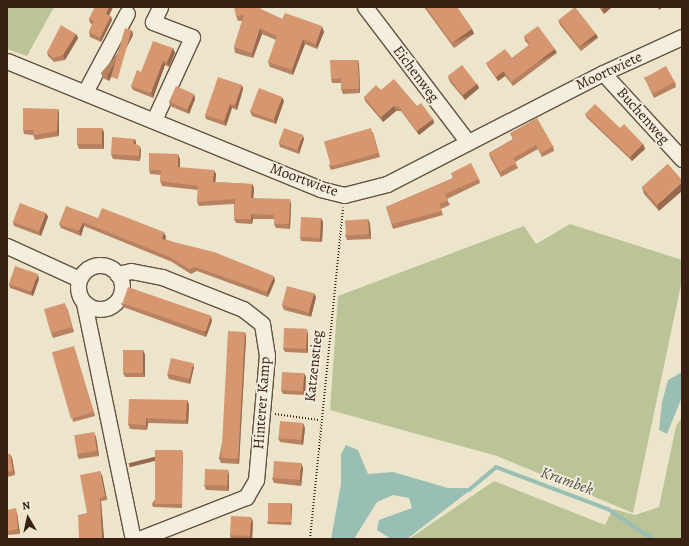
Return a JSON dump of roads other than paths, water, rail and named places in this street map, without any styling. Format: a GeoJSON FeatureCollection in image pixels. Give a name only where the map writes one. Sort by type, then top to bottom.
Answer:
{"type":"FeatureCollection","features":[{"type":"Feature","properties":{"kind":"street"},"geometry":{"type":"LineString","coordinates":[[154,120],[192,37],[153,22],[160,7]]}},
{"type":"Feature","properties":{"kind":"street","name":"Eichenweg"},"geometry":{"type":"LineString","coordinates":[[365,7],[468,142]]}},
{"type":"Feature","properties":{"kind":"street"},"geometry":{"type":"LineString","coordinates":[[86,92],[126,13]]}},
{"type":"Feature","properties":{"kind":"street","name":"Moortwiete"},"geometry":{"type":"LineString","coordinates":[[7,61],[86,92],[320,189],[344,195],[387,184],[603,73],[682,37]]}},
{"type":"Feature","properties":{"kind":"street","name":"Buchenweg"},"geometry":{"type":"LineString","coordinates":[[603,73],[682,159]]}},
{"type":"Feature","properties":{"kind":"street"},"geometry":{"type":"LineString","coordinates":[[7,246],[79,279],[79,295],[84,302],[133,539]]}},
{"type":"Feature","properties":{"kind":"street","name":"Hinterer Kamp"},"geometry":{"type":"LineString","coordinates":[[79,279],[93,266],[102,265],[117,274],[131,272],[162,277],[243,309],[262,324],[267,355],[256,480],[246,497],[139,539]]}},
{"type":"Feature","properties":{"kind":"street"},"geometry":{"type":"LineString","coordinates":[[84,302],[104,309],[115,303],[121,291],[117,274]]}},
{"type":"Feature","properties":{"kind":"water"},"geometry":{"type":"Polygon","coordinates":[[[682,372],[682,397],[667,434],[659,430],[662,402],[668,380],[682,372]]]}},
{"type":"Feature","properties":{"kind":"water"},"geometry":{"type":"Polygon","coordinates":[[[346,445],[358,450],[368,474],[393,472],[448,488],[473,488],[407,539],[391,539],[377,530],[379,520],[412,508],[409,498],[393,495],[377,502],[354,539],[331,539],[341,484],[341,454],[346,445]]]}},
{"type":"Feature","properties":{"kind":"waterway","name":"Krumbek"},"geometry":{"type":"LineString","coordinates":[[469,490],[496,467],[608,509],[653,539]]}}]}
